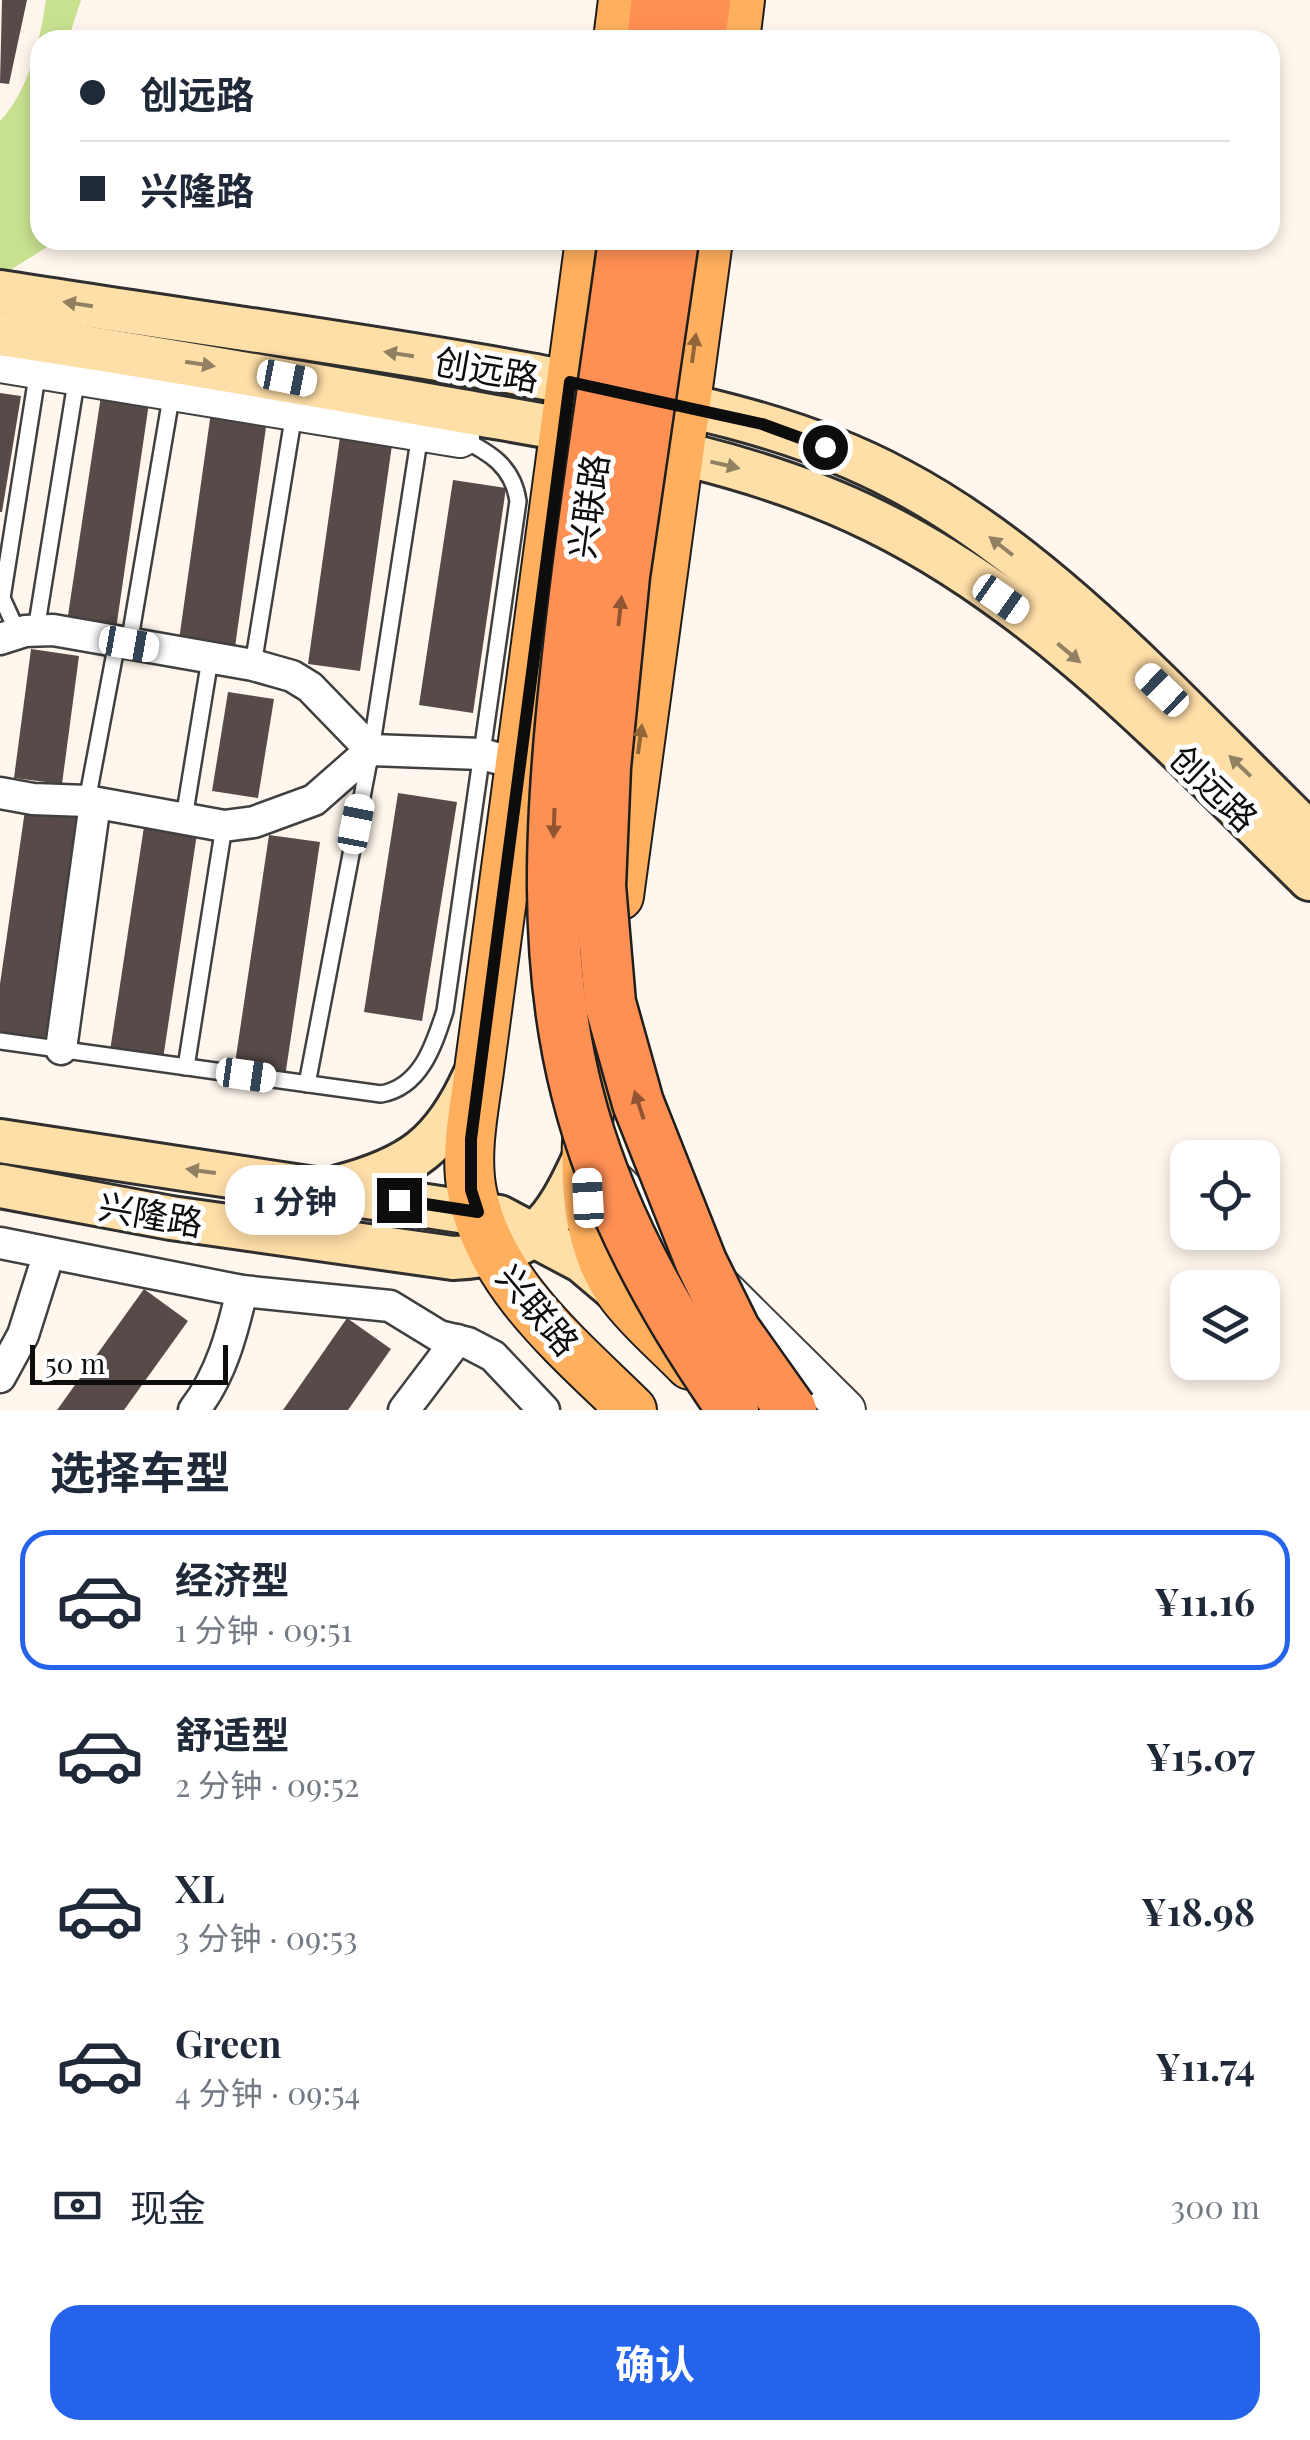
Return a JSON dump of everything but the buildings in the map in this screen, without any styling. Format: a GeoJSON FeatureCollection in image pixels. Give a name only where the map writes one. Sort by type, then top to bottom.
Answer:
{"type":"FeatureCollection","features":[{"type":"Feature","properties":{"kind":"highway"},"geometry":{"type":"LineString","coordinates":[[653,30],[657,0]]}},
{"type":"Feature","properties":{"kind":"highway"},"geometry":{"type":"LineString","coordinates":[[701,30],[705,0]]}},
{"type":"Feature","properties":{"kind":"highway","name":"兴联路"},"geometry":{"type":"LineString","coordinates":[[623,250],[572,610],[556,776],[552,898],[561,1002],[576,1091],[604,1176],[646,1270],[692,1351],[734,1410]]}},
{"type":"Feature","properties":{"kind":"highway","name":"兴联路"},"geometry":{"type":"LineString","coordinates":[[671,250],[624,576],[604,767],[600,886],[610,1003],[663,1174],[700,1262],[736,1331],[791,1410]]}},
{"type":"Feature","properties":{"kind":"highway"},"geometry":{"type":"LineString","coordinates":[[663,1174],[761,1325],[829,1410]]}},
{"type":"Feature","properties":{"kind":"main road"},"geometry":{"type":"LineString","coordinates":[[619,30],[623,0]]}},
{"type":"Feature","properties":{"kind":"main road"},"geometry":{"type":"LineString","coordinates":[[736,30],[740,0]]}},
{"type":"Feature","properties":{"kind":"main road","name":"兴联路"},"geometry":{"type":"LineString","coordinates":[[589,250],[564,429],[500,759],[480,1063],[471,1139],[471,1190],[485,1232],[509,1280],[632,1410]]}},
{"type":"Feature","properties":{"kind":"main road","name":"兴联路"},"geometry":{"type":"LineString","coordinates":[[707,250],[586,1154],[588,1198],[602,1259],[622,1294],[734,1410]]}},
{"type":"Feature","properties":{"kind":"main road","name":"创远路"},"geometry":{"type":"LineString","coordinates":[[0,292],[570,382],[762,424],[839,452],[900,480],[957,514],[1086,617],[1307,859]]}},
{"type":"Feature","properties":{"kind":"main road","name":"创远路"},"geometry":{"type":"LineString","coordinates":[[0,334],[287,378],[564,429],[678,454],[797,487],[876,521],[947,562],[1028,618],[1307,859]]}},
{"type":"Feature","properties":{"kind":"main road"},"geometry":{"type":"LineString","coordinates":[[329,1190],[405,1164],[438,1139],[458,1113],[480,1063]]}},
{"type":"Feature","properties":{"kind":"main road","name":"兴隆路"},"geometry":{"type":"LineString","coordinates":[[0,1141],[329,1190],[485,1232]]}},
{"type":"Feature","properties":{"kind":"main road"},"geometry":{"type":"LineString","coordinates":[[536,1234],[552,1217],[586,1154]]}},
{"type":"Feature","properties":{"kind":"main road","name":"兴隆路"},"geometry":{"type":"LineString","coordinates":[[0,1186],[171,1218],[453,1258],[499,1217],[582,1261],[622,1294]]}},
{"type":"Feature","properties":{"kind":"main road"},"geometry":{"type":"LineString","coordinates":[[411,1252],[479,1280],[570,1348]]}},
{"type":"Feature","properties":{"kind":"street"},"geometry":{"type":"LineString","coordinates":[[0,363],[460,438]]}},
{"type":"Feature","properties":{"kind":"street"},"geometry":{"type":"LineString","coordinates":[[18,634],[123,643],[253,664],[292,676],[310,687],[370,750],[500,759]]}},
{"type":"Feature","properties":{"kind":"street"},"geometry":{"type":"LineString","coordinates":[[1,795],[91,802],[224,826],[254,822],[314,800],[370,750]]}},
{"type":"Feature","properties":{"kind":"street"},"geometry":{"type":"LineString","coordinates":[[61,1049],[91,802]]}},
{"type":"Feature","properties":{"kind":"street"},"geometry":{"type":"LineString","coordinates":[[586,1154],[846,1410]]}},
{"type":"Feature","properties":{"kind":"street"},"geometry":{"type":"LineString","coordinates":[[0,1243],[242,1291],[390,1306],[439,1336],[493,1356],[544,1410]]}},
{"type":"Feature","properties":{"kind":"street"},"geometry":{"type":"LineString","coordinates":[[0,1377],[12,1361],[37,1301],[49,1253]]}},
{"type":"Feature","properties":{"kind":"street"},"geometry":{"type":"LineString","coordinates":[[194,1410],[225,1353],[242,1291]]}},
{"type":"Feature","properties":{"kind":"street"},"geometry":{"type":"LineString","coordinates":[[404,1410],[457,1340]]}},
{"type":"Feature","properties":{"kind":"lane"},"geometry":{"type":"LineString","coordinates":[[18,634],[2,598],[38,370]]}},
{"type":"Feature","properties":{"kind":"lane"},"geometry":{"type":"LineString","coordinates":[[18,634],[77,376]]}},
{"type":"Feature","properties":{"kind":"lane"},"geometry":{"type":"LineString","coordinates":[[91,802],[172,392]]}},
{"type":"Feature","properties":{"kind":"lane"},"geometry":{"type":"LineString","coordinates":[[253,664],[294,413]]}},
{"type":"Feature","properties":{"kind":"lane"},"geometry":{"type":"LineString","coordinates":[[307,1084],[370,750],[420,434]]}},
{"type":"Feature","properties":{"kind":"lane"},"geometry":{"type":"LineString","coordinates":[[0,1041],[382,1094],[396,1092],[419,1072],[445,1011],[500,759],[518,501],[512,478],[503,466],[488,452],[460,438]]}},
{"type":"Feature","properties":{"kind":"lane"},"geometry":{"type":"LineString","coordinates":[[184,818],[210,658]]}},
{"type":"Feature","properties":{"kind":"lane"},"geometry":{"type":"LineString","coordinates":[[186,1067],[224,826]]}},
{"type":"Feature","properties":{"kind":"green space"},"geometry":{"type":"Polygon","coordinates":[[[46,0],[81,0],[71,30],[40,30],[46,0]]]}},
{"type":"Feature","properties":{"kind":"green space"},"geometry":{"type":"Polygon","coordinates":[[[30,67],[30,250],[42,250],[0,274],[0,121],[30,67]]]}},
{"type":"Feature","properties":{"kind":"route"},"geometry":{"type":"LineString","coordinates":[[399,1200],[478,1212],[471,1190],[471,1139],[570,382],[762,424],[825,447]]}}]}
